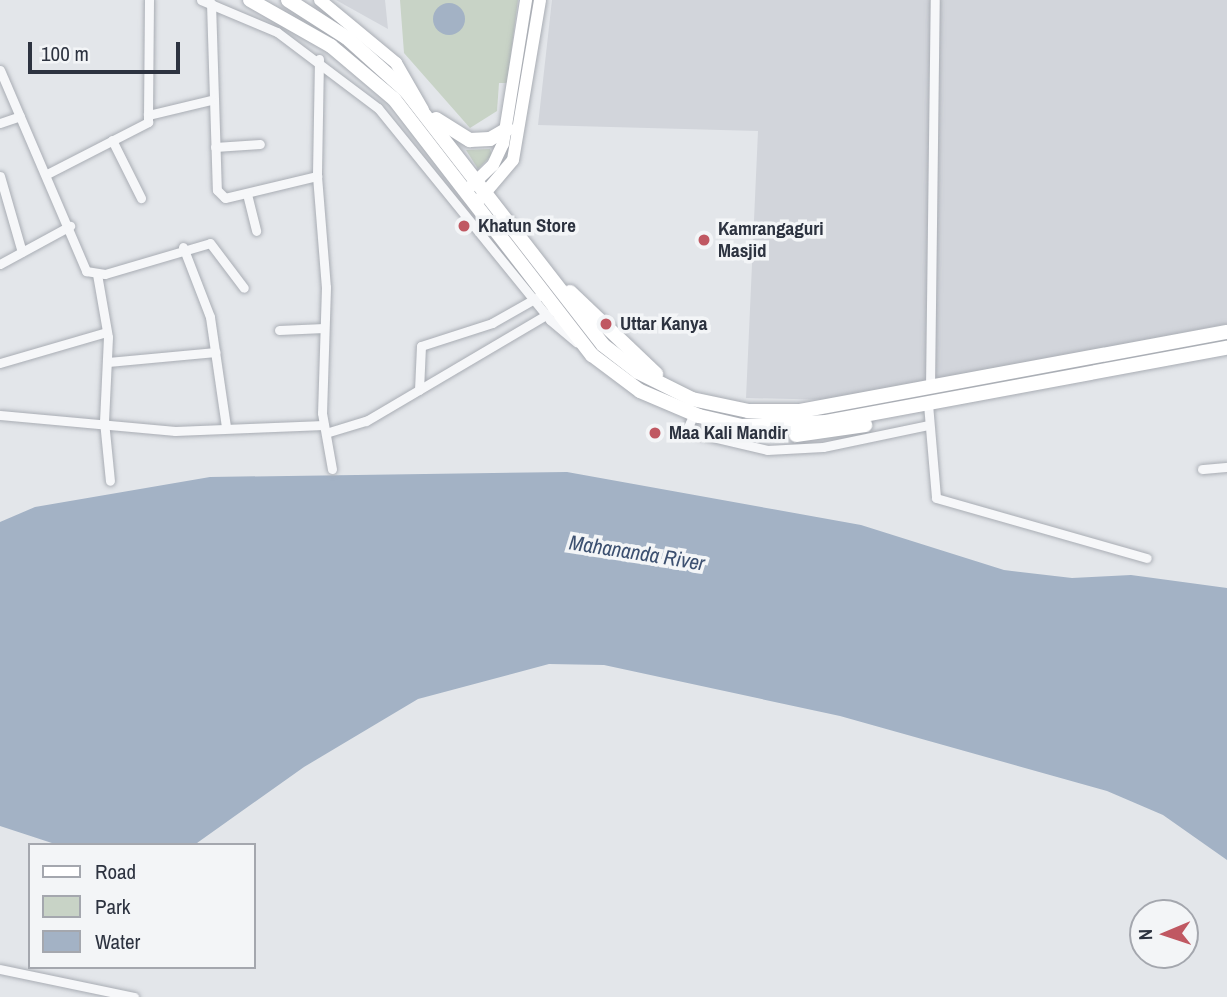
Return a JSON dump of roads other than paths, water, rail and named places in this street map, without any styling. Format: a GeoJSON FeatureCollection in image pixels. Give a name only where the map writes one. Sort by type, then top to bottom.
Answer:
{"type":"FeatureCollection","features":[{"type":"Feature","properties":{"kind":"main road"},"geometry":{"type":"LineString","coordinates":[[250,0],[310,32],[369,74],[537,264],[635,358],[692,399],[748,411],[800,411],[1227,332]]}},
{"type":"Feature","properties":{"kind":"main road"},"geometry":{"type":"LineString","coordinates":[[288,0],[347,38],[423,110],[470,141],[490,139],[507,129]]}},
{"type":"Feature","properties":{"kind":"main road"},"geometry":{"type":"LineString","coordinates":[[423,110],[537,297],[549,313],[597,359],[640,391],[694,414],[764,435],[817,434],[893,419],[928,404],[1227,348]]}},
{"type":"Feature","properties":{"kind":"street"},"geometry":{"type":"LineString","coordinates":[[47,174],[148,122],[149,0]]}},
{"type":"Feature","properties":{"kind":"street"},"geometry":{"type":"LineString","coordinates":[[320,0],[396,63],[423,110]]}},
{"type":"Feature","properties":{"kind":"street"},"geometry":{"type":"LineString","coordinates":[[476,193],[499,157],[507,129],[526,0]]}},
{"type":"Feature","properties":{"kind":"street"},"geometry":{"type":"LineString","coordinates":[[460,207],[508,171],[526,106],[540,0]]}},
{"type":"Feature","properties":{"kind":"street"},"geometry":{"type":"LineString","coordinates":[[930,388],[935,0]]}},
{"type":"Feature","properties":{"kind":"street"},"geometry":{"type":"LineString","coordinates":[[317,176],[247,194],[220,195],[211,100],[206,2],[254,20],[319,59],[378,108],[537,297],[492,323],[421,346],[419,390]]}},
{"type":"Feature","properties":{"kind":"street"},"geometry":{"type":"LineString","coordinates":[[319,59],[317,176],[326,254],[326,429],[332,468]]}},
{"type":"Feature","properties":{"kind":"street"},"geometry":{"type":"LineString","coordinates":[[0,70],[70,226],[86,271],[97,274],[183,247],[217,246],[244,288]]}},
{"type":"Feature","properties":{"kind":"street"},"geometry":{"type":"LineString","coordinates":[[148,115],[211,100]]}},
{"type":"Feature","properties":{"kind":"street"},"geometry":{"type":"LineString","coordinates":[[512,104],[526,106]]}},
{"type":"Feature","properties":{"kind":"street"},"geometry":{"type":"LineString","coordinates":[[0,123],[20,116]]}},
{"type":"Feature","properties":{"kind":"street"},"geometry":{"type":"LineString","coordinates":[[112,140],[141,198]]}},
{"type":"Feature","properties":{"kind":"street"},"geometry":{"type":"LineString","coordinates":[[215,146],[260,144]]}},
{"type":"Feature","properties":{"kind":"street"},"geometry":{"type":"LineString","coordinates":[[0,176],[22,252]]}},
{"type":"Feature","properties":{"kind":"street"},"geometry":{"type":"LineString","coordinates":[[247,194],[256,231]]}},
{"type":"Feature","properties":{"kind":"street"},"geometry":{"type":"LineString","coordinates":[[0,264],[70,226]]}},
{"type":"Feature","properties":{"kind":"street"},"geometry":{"type":"LineString","coordinates":[[183,247],[203,291],[216,352],[226,427]]}},
{"type":"Feature","properties":{"kind":"street"},"geometry":{"type":"LineString","coordinates":[[97,274],[107,331],[104,421],[110,481]]}},
{"type":"Feature","properties":{"kind":"street"},"geometry":{"type":"LineString","coordinates":[[0,415],[104,421],[175,431],[226,427],[326,429],[366,421],[549,313]]}},
{"type":"Feature","properties":{"kind":"street"},"geometry":{"type":"LineString","coordinates":[[279,330],[324,328]]}},
{"type":"Feature","properties":{"kind":"street"},"geometry":{"type":"LineString","coordinates":[[0,363],[107,331]]}},
{"type":"Feature","properties":{"kind":"street"},"geometry":{"type":"LineString","coordinates":[[108,362],[216,352]]}},
{"type":"Feature","properties":{"kind":"street"},"geometry":{"type":"LineString","coordinates":[[928,404],[936,498],[1147,558]]}},
{"type":"Feature","properties":{"kind":"street"},"geometry":{"type":"LineString","coordinates":[[694,414],[688,427],[700,434],[767,450],[823,447],[928,425]]}},
{"type":"Feature","properties":{"kind":"street"},"geometry":{"type":"LineString","coordinates":[[1202,469],[1227,467]]}},
{"type":"Feature","properties":{"kind":"street"},"geometry":{"type":"LineString","coordinates":[[0,969],[134,997]]}},
{"type":"Feature","properties":{"kind":"water"},"geometry":{"type":"Polygon","coordinates":[[[449,3],[460,8],[465,19],[460,30],[449,35],[438,30],[433,19],[438,8],[449,3]]]}},
{"type":"Feature","properties":{"kind":"water","name":"Mahananda River"},"geometry":{"type":"Polygon","coordinates":[[[567,472],[861,525],[1004,570],[1072,578],[1131,575],[1227,588],[1227,860],[1163,815],[1107,791],[840,716],[604,665],[549,664],[418,699],[304,767],[197,843],[52,843],[0,826],[0,522],[35,507],[210,477],[567,472]]]}},
{"type":"Feature","properties":{"kind":"place","name":"Khatun Store"},"geometry":{"type":"Point","coordinates":[464,226]}},
{"type":"Feature","properties":{"kind":"place","name":"Kamrangaguri Masjid"},"geometry":{"type":"Point","coordinates":[704,240]}},
{"type":"Feature","properties":{"kind":"place","name":"Uttar Kanya"},"geometry":{"type":"Point","coordinates":[606,324]}},
{"type":"Feature","properties":{"kind":"place","name":"Maa Kali Mandir"},"geometry":{"type":"Point","coordinates":[655,433]}}]}
